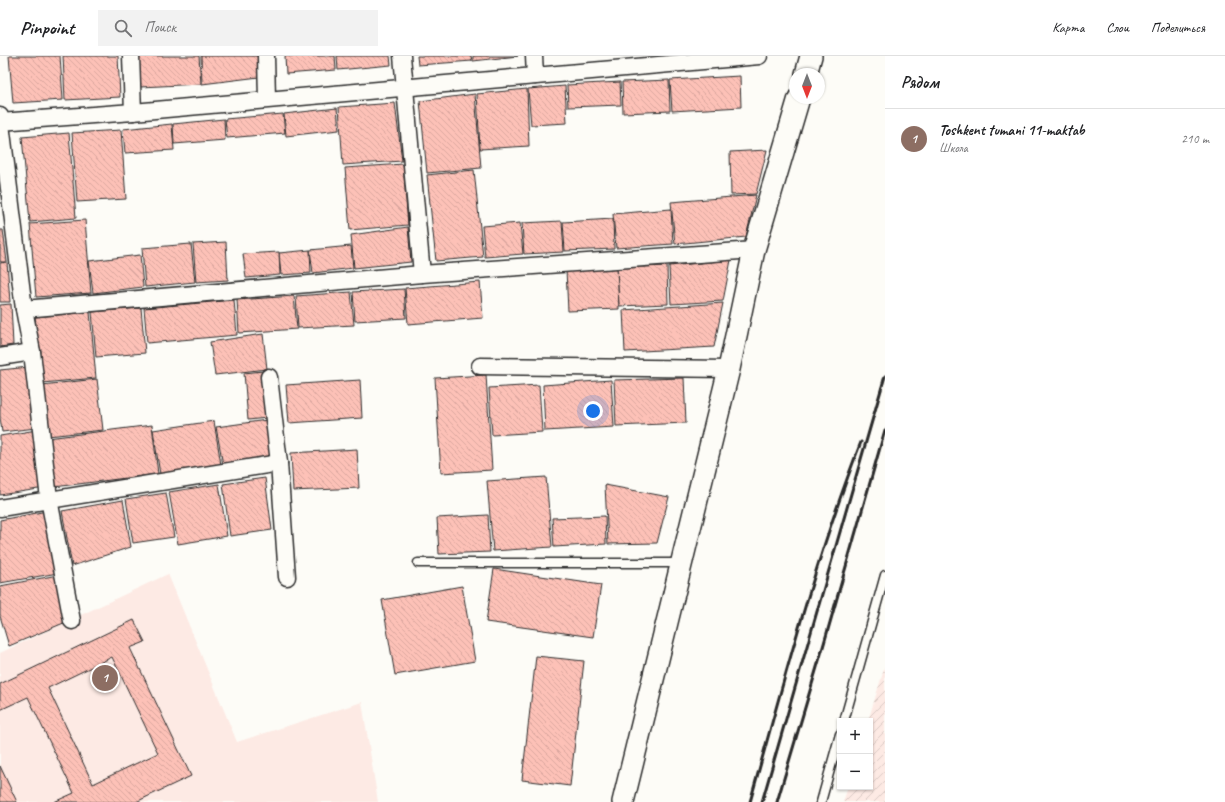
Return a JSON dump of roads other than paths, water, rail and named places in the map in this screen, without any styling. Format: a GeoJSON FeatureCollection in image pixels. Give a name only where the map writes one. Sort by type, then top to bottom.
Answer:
{"type":"FeatureCollection","features":[{"type":"Feature","properties":{"kind":"street"},"geometry":{"type":"LineString","coordinates":[[130,56],[133,112]]}},
{"type":"Feature","properties":{"kind":"street"},"geometry":{"type":"LineString","coordinates":[[266,56],[267,99]]}},
{"type":"Feature","properties":{"kind":"street"},"geometry":{"type":"LineString","coordinates":[[402,56],[422,274]]}},
{"type":"Feature","properties":{"kind":"street"},"geometry":{"type":"LineString","coordinates":[[534,56],[535,76]]}},
{"type":"Feature","properties":{"kind":"street"},"geometry":{"type":"LineString","coordinates":[[0,122],[133,112],[759,56]]}},
{"type":"Feature","properties":{"kind":"street"},"geometry":{"type":"LineString","coordinates":[[808,68],[811,56]]}},
{"type":"Feature","properties":{"kind":"street"},"geometry":{"type":"LineString","coordinates":[[623,802],[729,369],[754,250],[797,104]]}},
{"type":"Feature","properties":{"kind":"street"},"geometry":{"type":"LineString","coordinates":[[0,116],[50,499],[72,621]]}},
{"type":"Feature","properties":{"kind":"street"},"geometry":{"type":"LineString","coordinates":[[24,309],[422,274],[754,250]]}},
{"type":"Feature","properties":{"kind":"street"},"geometry":{"type":"LineString","coordinates":[[0,357],[32,352]]}},
{"type":"Feature","properties":{"kind":"street"},"geometry":{"type":"LineString","coordinates":[[480,366],[729,369]]}},
{"type":"Feature","properties":{"kind":"street"},"geometry":{"type":"LineString","coordinates":[[269,377],[279,462],[287,577]]}},
{"type":"Feature","properties":{"kind":"street"},"geometry":{"type":"LineString","coordinates":[[0,508],[279,462]]}},
{"type":"Feature","properties":{"kind":"lane"},"geometry":{"type":"LineString","coordinates":[[418,563],[681,563]]}},
{"type":"Feature","properties":{"kind":"lane"},"geometry":{"type":"LineString","coordinates":[[845,718],[885,575]]}},
{"type":"Feature","properties":{"kind":"lane"},"geometry":{"type":"LineString","coordinates":[[821,802],[837,745]]}},
{"type":"Feature","properties":{"kind":"railway"},"geometry":{"type":"LineString","coordinates":[[762,802],[885,376]]}},
{"type":"Feature","properties":{"kind":"railway"},"geometry":{"type":"LineString","coordinates":[[777,802],[885,430]]}},
{"type":"Feature","properties":{"kind":"railway"},"geometry":{"type":"LineString","coordinates":[[750,802],[815,575],[844,486],[861,442]]}},
{"type":"Feature","properties":{"kind":"place","name":"Toshkent tumani 11-maktab"},"geometry":{"type":"Point","coordinates":[105,678]}}]}
